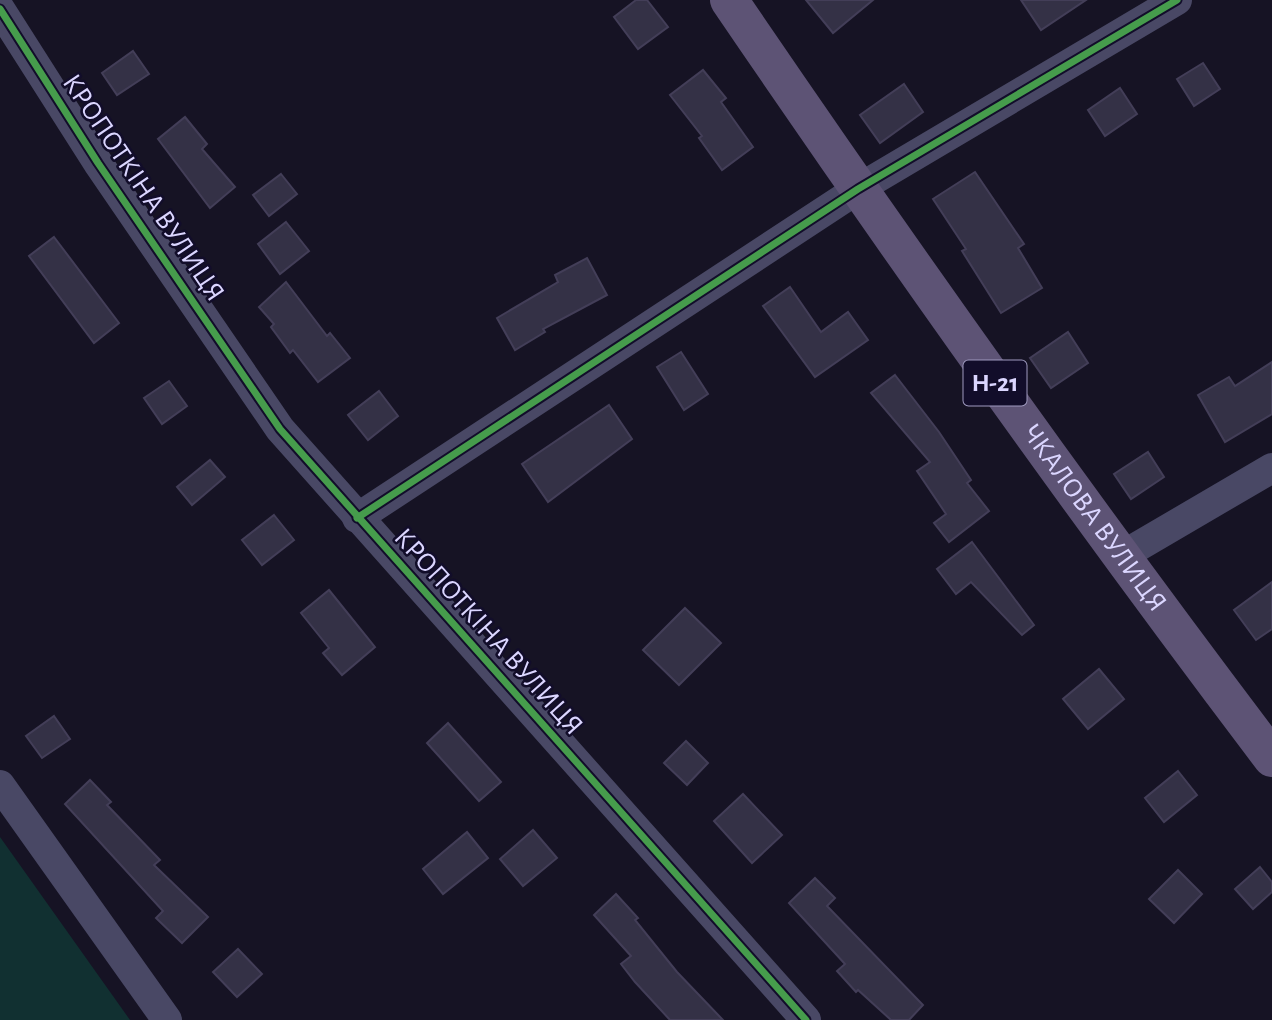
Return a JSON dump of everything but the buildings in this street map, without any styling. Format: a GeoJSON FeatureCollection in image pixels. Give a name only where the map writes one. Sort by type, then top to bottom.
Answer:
{"type":"FeatureCollection","features":[{"type":"Feature","properties":{"kind":"main road","name":"ЧКАЛОВА ВУЛИЦЯ"},"geometry":{"type":"LineString","coordinates":[[729,0],[858,189],[1120,557],[1272,758]]}},
{"type":"Feature","properties":{"kind":"street"},"geometry":{"type":"LineString","coordinates":[[357,518],[858,189],[1177,0]]}},
{"type":"Feature","properties":{"kind":"street","name":"КРОПОТКІНА ВУЛИЦЯ"},"geometry":{"type":"LineString","coordinates":[[7,10],[98,163],[280,429],[806,1020]]}},
{"type":"Feature","properties":{"kind":"street"},"geometry":{"type":"LineString","coordinates":[[1120,557],[1272,468]]}},
{"type":"Feature","properties":{"kind":"street"},"geometry":{"type":"LineString","coordinates":[[0,785],[167,1020]]}},
{"type":"Feature","properties":{"kind":"green space"},"geometry":{"type":"Polygon","coordinates":[[[0,837],[130,1020],[0,1020],[0,837]]]}},
{"type":"Feature","properties":{"kind":"cycle path"},"geometry":{"type":"LineString","coordinates":[[357,518],[858,189],[1177,0]]}},
{"type":"Feature","properties":{"kind":"cycle path"},"geometry":{"type":"LineString","coordinates":[[0,9],[98,163],[280,429],[806,1020]]}}]}
